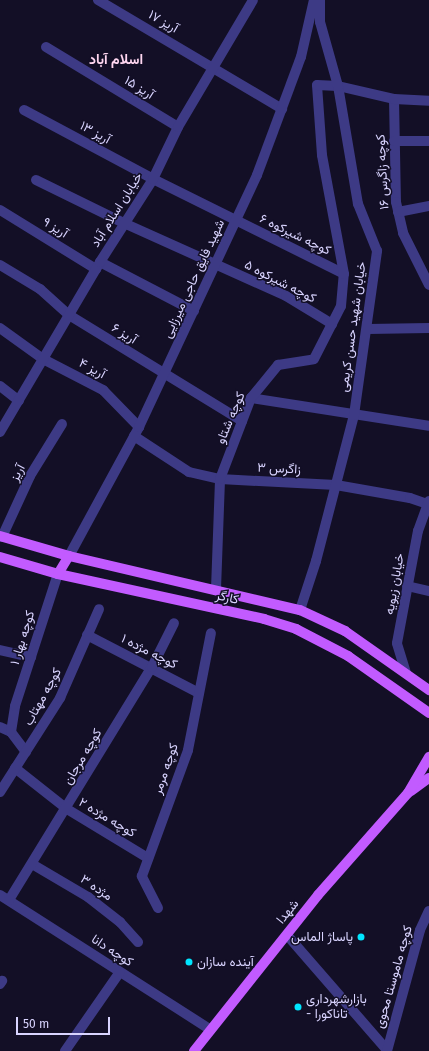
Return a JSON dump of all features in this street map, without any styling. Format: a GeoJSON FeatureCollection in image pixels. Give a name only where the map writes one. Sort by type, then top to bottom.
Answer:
{"type":"FeatureCollection","features":[{"type":"Feature","properties":{"kind":"main road","name":"کارگر"},"geometry":{"type":"LineString","coordinates":[[1,536],[69,556],[216,589],[300,610],[345,631],[429,690]]}},
{"type":"Feature","properties":{"kind":"main road"},"geometry":{"type":"LineString","coordinates":[[58,574],[69,556]]}},
{"type":"Feature","properties":{"kind":"main road","name":"کارگر"},"geometry":{"type":"LineString","coordinates":[[0,557],[58,574],[264,619],[296,629],[348,656],[429,713]]}},
{"type":"Feature","properties":{"kind":"main road"},"geometry":{"type":"LineString","coordinates":[[408,793],[429,757]]}},
{"type":"Feature","properties":{"kind":"main road"},"geometry":{"type":"LineString","coordinates":[[408,793],[429,778]]}},
{"type":"Feature","properties":{"kind":"main road","name":"شهدا"},"geometry":{"type":"LineString","coordinates":[[194,1051],[287,935],[408,793]]}},
{"type":"Feature","properties":{"kind":"street","name":"آریز ۱۷"},"geometry":{"type":"LineString","coordinates":[[98,0],[215,67],[282,109]]}},
{"type":"Feature","properties":{"kind":"street","name":"خیابان اسلام آباد"},"geometry":{"type":"LineString","coordinates":[[0,432],[19,402],[98,265],[126,224],[153,179],[178,127],[215,67],[253,0]]}},
{"type":"Feature","properties":{"kind":"street","name":"شهید فایق حاجی میرزایی"},"geometry":{"type":"LineString","coordinates":[[69,556],[136,432],[216,265],[257,174],[301,57],[314,0]]}},
{"type":"Feature","properties":{"kind":"street","name":"خیابان شهید حسن کریمی"},"geometry":{"type":"LineString","coordinates":[[300,610],[316,561],[354,415],[368,329],[377,251],[358,204],[338,86],[320,22],[320,0]]}},
{"type":"Feature","properties":{"kind":"street","name":"آریز ۱۵"},"geometry":{"type":"LineString","coordinates":[[46,47],[178,127]]}},
{"type":"Feature","properties":{"kind":"street","name":"کوچه شتاو"},"geometry":{"type":"LineString","coordinates":[[216,589],[220,479],[251,398],[278,365],[314,359],[341,306],[344,274],[322,154],[317,85],[338,86]]}},
{"type":"Feature","properties":{"kind":"street"},"geometry":{"type":"LineString","coordinates":[[338,86],[394,99],[429,101]]}},
{"type":"Feature","properties":{"kind":"street","name":"کوچه زاگرس ۱۶"},"geometry":{"type":"LineString","coordinates":[[394,99],[394,141],[398,212],[403,233],[429,285]]}},
{"type":"Feature","properties":{"kind":"street","name":"آریز ۱۳"},"geometry":{"type":"LineString","coordinates":[[24,110],[153,179],[236,220]]}},
{"type":"Feature","properties":{"kind":"street"},"geometry":{"type":"LineString","coordinates":[[394,141],[429,140]]}},
{"type":"Feature","properties":{"kind":"street","name":"کوچه شیرکوه ۵"},"geometry":{"type":"LineString","coordinates":[[36,180],[126,224],[286,296],[332,324]]}},
{"type":"Feature","properties":{"kind":"street"},"geometry":{"type":"LineString","coordinates":[[398,212],[429,206]]}},
{"type":"Feature","properties":{"kind":"street","name":"آریز ۹"},"geometry":{"type":"LineString","coordinates":[[0,210],[98,265],[194,311]]}},
{"type":"Feature","properties":{"kind":"street","name":"کوچه شیرکوه ۶"},"geometry":{"type":"LineString","coordinates":[[236,220],[344,274]]}},
{"type":"Feature","properties":{"kind":"street","name":"آریز ۶"},"geometry":{"type":"LineString","coordinates":[[0,265],[40,289],[69,315],[242,421]]}},
{"type":"Feature","properties":{"kind":"street","name":"آریز ۴"},"geometry":{"type":"LineString","coordinates":[[0,328],[43,359],[103,390],[136,432],[189,472],[220,479]]}},
{"type":"Feature","properties":{"kind":"street"},"geometry":{"type":"LineString","coordinates":[[368,329],[429,328]]}},
{"type":"Feature","properties":{"kind":"street"},"geometry":{"type":"LineString","coordinates":[[0,386],[19,402]]}},
{"type":"Feature","properties":{"kind":"street"},"geometry":{"type":"LineString","coordinates":[[251,398],[429,426]]}},
{"type":"Feature","properties":{"kind":"street","name":"آریز"},"geometry":{"type":"LineString","coordinates":[[1,536],[30,476],[62,424]]}},
{"type":"Feature","properties":{"kind":"street","name":"زاگرس ۳"},"geometry":{"type":"LineString","coordinates":[[220,479],[336,485],[410,498],[428,503]]}},
{"type":"Feature","properties":{"kind":"street","name":"خیابان زیویه"},"geometry":{"type":"LineString","coordinates":[[406,673],[397,644],[418,531],[428,503]]}},
{"type":"Feature","properties":{"kind":"street","name":"کوچه بهار ۱"},"geometry":{"type":"LineString","coordinates":[[11,732],[15,706],[58,574]]}},
{"type":"Feature","properties":{"kind":"street"},"geometry":{"type":"LineString","coordinates":[[407,586],[429,591]]}},
{"type":"Feature","properties":{"kind":"street","name":"کوچه مهتاب"},"geometry":{"type":"LineString","coordinates":[[0,792],[60,698],[86,635],[99,609]]}},
{"type":"Feature","properties":{"kind":"street","name":"کوچه مرجان"},"geometry":{"type":"LineString","coordinates":[[3,898],[32,864],[67,809],[152,667],[174,623]]}},
{"type":"Feature","properties":{"kind":"street","name":"کوچه مرمر"},"geometry":{"type":"LineString","coordinates":[[158,908],[142,876],[188,750],[211,632]]}},
{"type":"Feature","properties":{"kind":"street","name":"کوچه مژده ۱"},"geometry":{"type":"LineString","coordinates":[[86,635],[152,667],[199,694]]}},
{"type":"Feature","properties":{"kind":"street"},"geometry":{"type":"LineString","coordinates":[[0,650],[31,657]]}},
{"type":"Feature","properties":{"kind":"street"},"geometry":{"type":"LineString","coordinates":[[0,727],[11,732],[26,752]]}},
{"type":"Feature","properties":{"kind":"street","name":"کوچه مژده ۲"},"geometry":{"type":"LineString","coordinates":[[15,768],[67,809],[148,858]]}},
{"type":"Feature","properties":{"kind":"street","name":"مژده ۳"},"geometry":{"type":"LineString","coordinates":[[32,864],[88,896],[120,922],[138,942]]}},
{"type":"Feature","properties":{"kind":"street","name":"کوچه دانا"},"geometry":{"type":"LineString","coordinates":[[3,898],[211,1030]]}},
{"type":"Feature","properties":{"kind":"street","name":"کوچه ماموستا محوی"},"geometry":{"type":"LineString","coordinates":[[387,1050],[420,930],[429,911]]}},
{"type":"Feature","properties":{"kind":"street"},"geometry":{"type":"LineString","coordinates":[[287,935],[387,1050]]}},
{"type":"Feature","properties":{"kind":"street"},"geometry":{"type":"LineString","coordinates":[[65,1051],[120,972]]}},
{"type":"Feature","properties":{"kind":"place","name":"پاساژ الماس"},"geometry":{"type":"Point","coordinates":[361,937]}},
{"type":"Feature","properties":{"kind":"place","name":"آینده سازان"},"geometry":{"type":"Point","coordinates":[189,962]}},
{"type":"Feature","properties":{"kind":"place","name":"بازارشهرداری - تاناکورا"},"geometry":{"type":"Point","coordinates":[298,1007]}},
{"type":"Feature","properties":{"kind":"district","name":"اسلام آباد"},"geometry":{"type":"Point","coordinates":[116,60]}}]}
